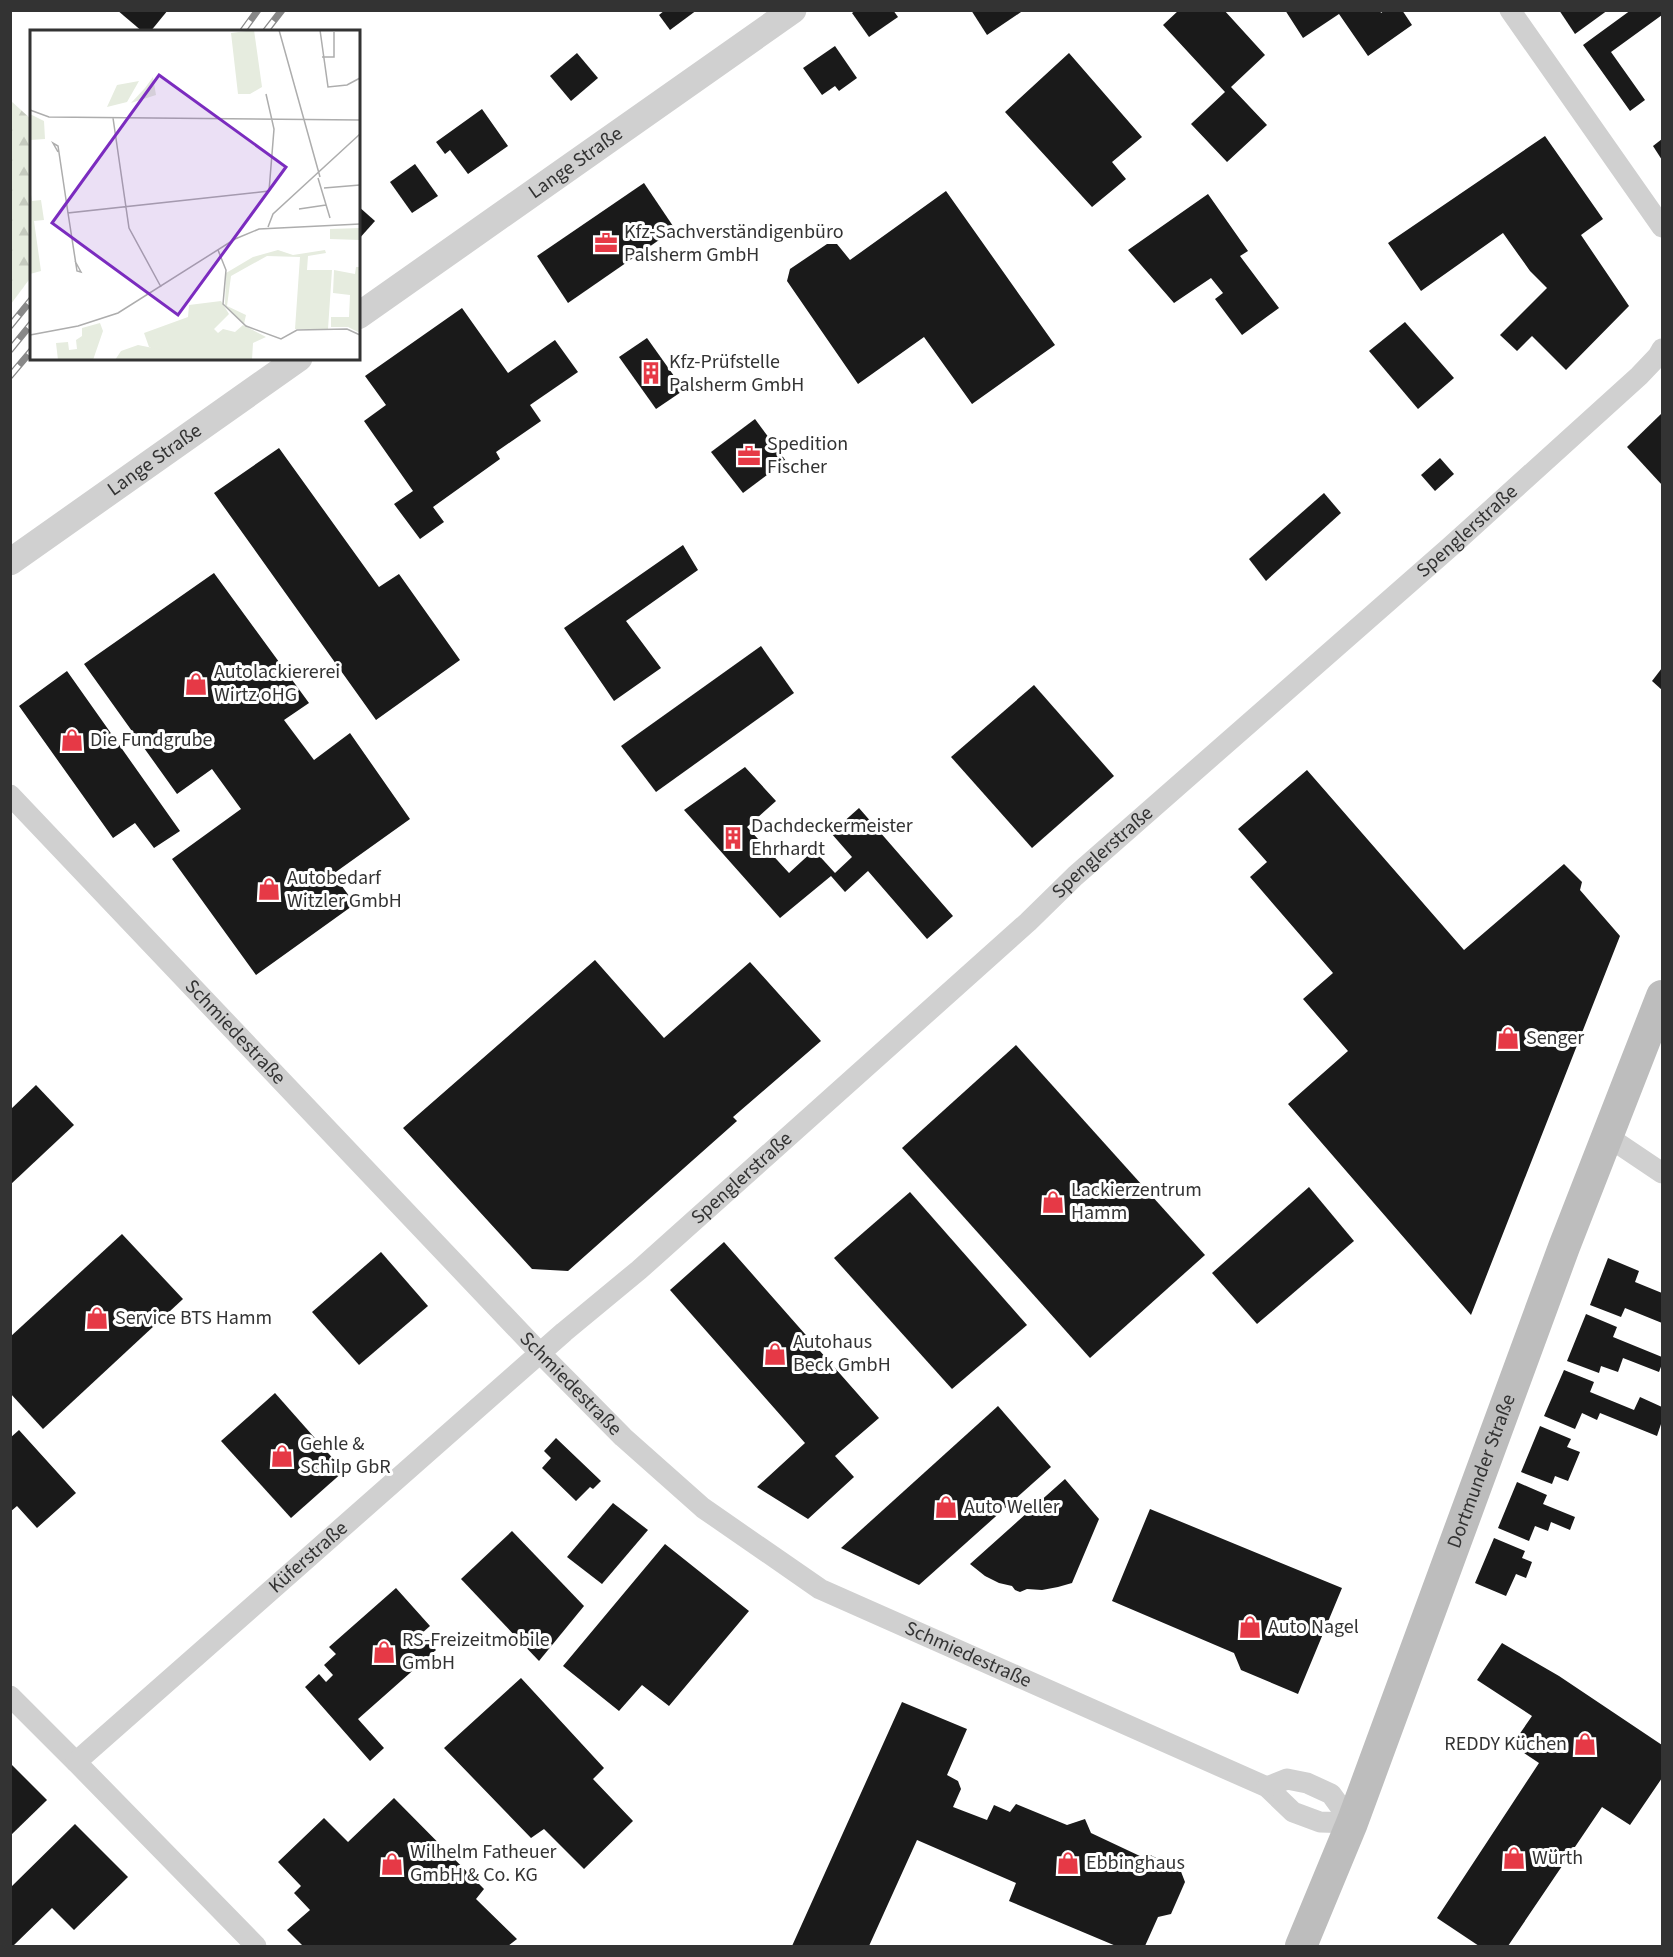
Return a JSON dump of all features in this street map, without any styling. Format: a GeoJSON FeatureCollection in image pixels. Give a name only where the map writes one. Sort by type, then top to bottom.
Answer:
{"type":"FeatureCollection","features":[{"type":"Feature","properties":{"kind":"main road","name":"Dortmunder Straße"},"geometry":{"type":"LineString","coordinates":[[1301,1947],[1352,1823],[1519,1368],[1662,996]]}},
{"type":"Feature","properties":{"kind":"street","name":"Lange Straße"},"geometry":{"type":"LineString","coordinates":[[360,315],[793,10]]}},
{"type":"Feature","properties":{"kind":"street"},"geometry":{"type":"LineString","coordinates":[[1510,10],[1662,227]]}},
{"type":"Feature","properties":{"kind":"street","name":"Spenglerstraße"},"geometry":{"type":"LineString","coordinates":[[540,1353],[639,1270],[1028,922],[1075,876],[1458,540],[1639,376],[1662,349]]}},
{"type":"Feature","properties":{"kind":"street","name":"Lange Straße"},"geometry":{"type":"LineString","coordinates":[[10,562],[295,360]]}},
{"type":"Feature","properties":{"kind":"street","name":"Schmiedestraße"},"geometry":{"type":"LineString","coordinates":[[10,795],[540,1353],[622,1437],[703,1508],[820,1589],[1267,1786],[1293,1812],[1320,1822],[1352,1823]]}},
{"type":"Feature","properties":{"kind":"street"},"geometry":{"type":"LineString","coordinates":[[1607,1136],[1662,1173]]}},
{"type":"Feature","properties":{"kind":"street","name":"Küferstraße"},"geometry":{"type":"LineString","coordinates":[[76,1762],[540,1353]]}},
{"type":"Feature","properties":{"kind":"street"},"geometry":{"type":"LineString","coordinates":[[10,1696],[256,1947]]}},
{"type":"Feature","properties":{"kind":"street"},"geometry":{"type":"LineString","coordinates":[[1267,1786],[1287,1779],[1306,1783],[1331,1794],[1352,1823]]}},
{"type":"Feature","properties":{"kind":"green space"},"geometry":{"type":"Polygon","coordinates":[[[10,100],[30,118],[30,278],[11,304],[10,100]]]}},
{"type":"Feature","properties":{"kind":"building"},"geometry":{"type":"Polygon","coordinates":[[[117,10],[168,10],[152,30],[141,30],[117,10]]]}},
{"type":"Feature","properties":{"kind":"building"},"geometry":{"type":"Polygon","coordinates":[[[665,10],[697,10],[670,30],[659,15],[665,10]]]}},
{"type":"Feature","properties":{"kind":"building"},"geometry":{"type":"Polygon","coordinates":[[[856,10],[893,10],[898,17],[869,37],[852,13],[856,10]]]}},
{"type":"Feature","properties":{"kind":"building"},"geometry":{"type":"Polygon","coordinates":[[[971,10],[1024,10],[987,35],[971,10]]]}},
{"type":"Feature","properties":{"kind":"building"},"geometry":{"type":"Polygon","coordinates":[[[1179,10],[1224,10],[1265,55],[1231,87],[1267,125],[1227,162],[1191,124],[1225,92],[1163,25],[1179,10]]]}},
{"type":"Feature","properties":{"kind":"building"},"geometry":{"type":"Polygon","coordinates":[[[1285,10],[1380,10],[1381,13],[1385,10],[1402,10],[1412,25],[1368,56],[1339,14],[1303,38],[1285,10]]]}},
{"type":"Feature","properties":{"kind":"building"},"geometry":{"type":"Polygon","coordinates":[[[1559,10],[1608,10],[1575,34],[1559,10]]]}},
{"type":"Feature","properties":{"kind":"building"},"geometry":{"type":"Polygon","coordinates":[[[1631,10],[1662,10],[1662,15],[1611,52],[1645,100],[1630,111],[1583,45],[1631,10]]]}},
{"type":"Feature","properties":{"kind":"building"},"geometry":{"type":"Polygon","coordinates":[[[835,46],[857,78],[839,91],[835,86],[822,95],[803,68],[835,46]]]}},
{"type":"Feature","properties":{"kind":"building"},"geometry":{"type":"Polygon","coordinates":[[[577,53],[598,78],[571,101],[550,76],[577,53]]]}},
{"type":"Feature","properties":{"kind":"building"},"geometry":{"type":"Polygon","coordinates":[[[1069,53],[1142,137],[1112,162],[1126,179],[1092,207],[1005,112],[1069,53]]]}},
{"type":"Feature","properties":{"kind":"building"},"geometry":{"type":"Polygon","coordinates":[[[482,109],[508,146],[468,174],[450,150],[445,154],[436,142],[482,109]]]}},
{"type":"Feature","properties":{"kind":"building"},"geometry":{"type":"Polygon","coordinates":[[[1545,136],[1603,219],[1581,235],[1629,306],[1566,370],[1532,336],[1517,351],[1500,335],[1547,288],[1530,271],[1503,233],[1421,291],[1388,243],[1545,136]]]}},
{"type":"Feature","properties":{"kind":"building"},"geometry":{"type":"Polygon","coordinates":[[[1662,139],[1662,160],[1653,146],[1662,139]]]}},
{"type":"Feature","properties":{"kind":"building"},"geometry":{"type":"Polygon","coordinates":[[[415,164],[438,196],[412,213],[390,182],[415,164]]]}},
{"type":"Feature","properties":{"kind":"building","name":"Kfz-Sachverständigenbüro Palsherm GmbH"},"geometry":{"type":"Polygon","coordinates":[[[644,183],[675,229],[568,303],[537,256],[644,183]]]}},
{"type":"Feature","properties":{"kind":"building"},"geometry":{"type":"Polygon","coordinates":[[[946,191],[1055,345],[972,404],[924,337],[858,384],[787,281],[790,269],[827,244],[837,244],[850,260],[946,191]]]}},
{"type":"Feature","properties":{"kind":"building"},"geometry":{"type":"Polygon","coordinates":[[[1208,194],[1248,251],[1240,256],[1279,308],[1242,335],[1215,299],[1223,293],[1211,278],[1174,303],[1128,250],[1208,194]]]}},
{"type":"Feature","properties":{"kind":"building"},"geometry":{"type":"Polygon","coordinates":[[[360,208],[375,221],[360,238],[360,208]]]}},
{"type":"Feature","properties":{"kind":"building"},"geometry":{"type":"Polygon","coordinates":[[[462,308],[508,373],[555,340],[578,372],[530,405],[541,421],[496,452],[500,459],[433,507],[444,522],[420,539],[394,504],[413,491],[364,421],[386,405],[365,376],[462,308]]]}},
{"type":"Feature","properties":{"kind":"building"},"geometry":{"type":"Polygon","coordinates":[[[1405,322],[1454,378],[1418,409],[1369,351],[1405,322]]]}},
{"type":"Feature","properties":{"kind":"building","name":"Kfz-Prüfstelle Palsherm GmbH"},"geometry":{"type":"Polygon","coordinates":[[[647,338],[684,390],[656,409],[619,357],[647,338]]]}},
{"type":"Feature","properties":{"kind":"building"},"geometry":{"type":"Polygon","coordinates":[[[1662,413],[1662,485],[1627,447],[1662,413]]]}},
{"type":"Feature","properties":{"kind":"building","name":"Spedition Fischer"},"geometry":{"type":"Polygon","coordinates":[[[755,419],[786,461],[743,493],[711,452],[755,419]]]}},
{"type":"Feature","properties":{"kind":"building"},"geometry":{"type":"Polygon","coordinates":[[[279,448],[379,587],[399,574],[460,660],[376,720],[214,493],[279,448]]]}},
{"type":"Feature","properties":{"kind":"building"},"geometry":{"type":"Polygon","coordinates":[[[1440,458],[1454,474],[1435,491],[1421,475],[1440,458]]]}},
{"type":"Feature","properties":{"kind":"building"},"geometry":{"type":"Polygon","coordinates":[[[1324,493],[1341,513],[1266,581],[1249,559],[1324,493]]]}},
{"type":"Feature","properties":{"kind":"building"},"geometry":{"type":"Polygon","coordinates":[[[683,545],[698,570],[626,621],[661,668],[614,701],[564,628],[683,545]]]}},
{"type":"Feature","properties":{"kind":"building"},"geometry":{"type":"Polygon","coordinates":[[[214,573],[309,703],[284,720],[314,760],[350,733],[410,819],[333,874],[355,904],[256,975],[172,859],[241,809],[212,769],[177,794],[84,664],[214,573]]]}},
{"type":"Feature","properties":{"kind":"building"},"geometry":{"type":"Polygon","coordinates":[[[761,646],[794,693],[656,792],[621,746],[761,646]]]}},
{"type":"Feature","properties":{"kind":"building"},"geometry":{"type":"Polygon","coordinates":[[[1662,668],[1662,690],[1652,681],[1662,668]]]}},
{"type":"Feature","properties":{"kind":"building"},"geometry":{"type":"Polygon","coordinates":[[[67,671],[180,831],[154,848],[135,823],[113,838],[19,706],[67,671]]]}},
{"type":"Feature","properties":{"kind":"building"},"geometry":{"type":"Polygon","coordinates":[[[1034,685],[1114,776],[1032,848],[951,757],[1034,685]]]}},
{"type":"Feature","properties":{"kind":"building"},"geometry":{"type":"Polygon","coordinates":[[[745,767],[776,801],[747,827],[789,873],[814,850],[835,873],[852,857],[831,833],[859,808],[953,916],[927,939],[868,871],[845,892],[831,876],[780,918],[684,810],[745,767]]]}},
{"type":"Feature","properties":{"kind":"building"},"geometry":{"type":"Polygon","coordinates":[[[1307,770],[1464,950],[1564,864],[1582,882],[1580,890],[1620,936],[1471,1315],[1288,1104],[1348,1051],[1303,999],[1333,973],[1250,877],[1267,862],[1238,829],[1307,770]]]}},
{"type":"Feature","properties":{"kind":"building"},"geometry":{"type":"Polygon","coordinates":[[[595,960],[664,1038],[750,962],[821,1041],[733,1117],[737,1121],[568,1271],[532,1269],[403,1128],[595,960]]]}},
{"type":"Feature","properties":{"kind":"building","name":"Lackierzentrum Hamm"},"geometry":{"type":"Polygon","coordinates":[[[1016,1045],[1205,1255],[1090,1358],[902,1148],[1016,1045]]]}},
{"type":"Feature","properties":{"kind":"building"},"geometry":{"type":"Polygon","coordinates":[[[36,1085],[74,1125],[10,1185],[10,1110],[36,1085]]]}},
{"type":"Feature","properties":{"kind":"building"},"geometry":{"type":"Polygon","coordinates":[[[1309,1187],[1354,1241],[1257,1324],[1212,1273],[1309,1187]]]}},
{"type":"Feature","properties":{"kind":"building"},"geometry":{"type":"Polygon","coordinates":[[[910,1192],[1027,1325],[952,1389],[834,1258],[910,1192]]]}},
{"type":"Feature","properties":{"kind":"building","name":"Service BTS Hamm"},"geometry":{"type":"Polygon","coordinates":[[[122,1234],[183,1299],[43,1429],[10,1393],[10,1337],[122,1234]]]}},
{"type":"Feature","properties":{"kind":"building","name":"Autohaus Beck GmbH"},"geometry":{"type":"Polygon","coordinates":[[[724,1242],[879,1418],[835,1456],[854,1477],[808,1519],[757,1487],[805,1443],[670,1290],[724,1242]]]}},
{"type":"Feature","properties":{"kind":"building"},"geometry":{"type":"Polygon","coordinates":[[[381,1252],[428,1306],[359,1365],[312,1312],[381,1252]]]}},
{"type":"Feature","properties":{"kind":"building"},"geometry":{"type":"Polygon","coordinates":[[[1608,1258],[1639,1271],[1635,1282],[1662,1293],[1662,1323],[1625,1308],[1621,1317],[1590,1305],[1608,1258]]]}},
{"type":"Feature","properties":{"kind":"building"},"geometry":{"type":"Polygon","coordinates":[[[1586,1314],[1617,1327],[1613,1337],[1662,1357],[1659,1372],[1623,1358],[1618,1372],[1601,1366],[1599,1373],[1567,1361],[1586,1314]]]}},
{"type":"Feature","properties":{"kind":"building"},"geometry":{"type":"Polygon","coordinates":[[[1564,1370],[1594,1382],[1590,1392],[1634,1410],[1640,1397],[1662,1407],[1662,1421],[1657,1436],[1600,1413],[1597,1420],[1582,1413],[1575,1429],[1544,1416],[1564,1370]]]}},
{"type":"Feature","properties":{"kind":"building","name":"Gehle & Schilp GbR"},"geometry":{"type":"Polygon","coordinates":[[[275,1393],[344,1471],[291,1518],[221,1441],[275,1393]]]}},
{"type":"Feature","properties":{"kind":"building","name":"Auto Weller"},"geometry":{"type":"Polygon","coordinates":[[[998,1406],[1051,1467],[919,1585],[841,1548],[998,1406]]]}},
{"type":"Feature","properties":{"kind":"building"},"geometry":{"type":"Polygon","coordinates":[[[1540,1426],[1571,1439],[1567,1447],[1580,1452],[1568,1481],[1555,1476],[1552,1484],[1521,1472],[1540,1426]]]}},
{"type":"Feature","properties":{"kind":"building"},"geometry":{"type":"Polygon","coordinates":[[[19,1430],[76,1493],[37,1528],[17,1506],[10,1512],[10,1438],[19,1430]]]}},
{"type":"Feature","properties":{"kind":"building"},"geometry":{"type":"Polygon","coordinates":[[[556,1438],[601,1481],[593,1489],[590,1487],[576,1501],[542,1468],[551,1458],[544,1451],[556,1438]]]}},
{"type":"Feature","properties":{"kind":"building"},"geometry":{"type":"Polygon","coordinates":[[[1065,1479],[1099,1519],[1072,1583],[1020,1592],[1012,1586],[985,1576],[970,1564],[1065,1479]]]}},
{"type":"Feature","properties":{"kind":"building"},"geometry":{"type":"Polygon","coordinates":[[[1517,1482],[1547,1495],[1543,1504],[1575,1517],[1570,1530],[1551,1522],[1548,1531],[1535,1526],[1529,1541],[1498,1528],[1517,1482]]]}},
{"type":"Feature","properties":{"kind":"building"},"geometry":{"type":"Polygon","coordinates":[[[613,1503],[648,1530],[602,1584],[567,1557],[613,1503]]]}},
{"type":"Feature","properties":{"kind":"building","name":"Auto Nagel"},"geometry":{"type":"Polygon","coordinates":[[[1150,1509],[1342,1588],[1298,1694],[1241,1670],[1234,1653],[1112,1601],[1150,1509]]]}},
{"type":"Feature","properties":{"kind":"building"},"geometry":{"type":"Polygon","coordinates":[[[512,1531],[584,1606],[539,1661],[461,1579],[512,1531]]]}},
{"type":"Feature","properties":{"kind":"building"},"geometry":{"type":"Polygon","coordinates":[[[1494,1538],[1525,1551],[1522,1558],[1532,1562],[1526,1578],[1516,1574],[1506,1596],[1475,1583],[1494,1538]]]}},
{"type":"Feature","properties":{"kind":"building"},"geometry":{"type":"Polygon","coordinates":[[[665,1544],[749,1611],[669,1706],[642,1685],[619,1711],[563,1666],[665,1544]]]}},
{"type":"Feature","properties":{"kind":"building","name":"RS-Freizeitmobile GmbH"},"geometry":{"type":"Polygon","coordinates":[[[396,1588],[430,1626],[421,1634],[436,1650],[358,1719],[384,1748],[370,1761],[305,1687],[319,1674],[326,1682],[333,1675],[324,1665],[336,1654],[329,1647],[396,1588]]]}},
{"type":"Feature","properties":{"kind":"building"},"geometry":{"type":"Polygon","coordinates":[[[1502,1643],[1559,1676],[1662,1745],[1662,1778],[1630,1825],[1602,1807],[1508,1946],[1479,1946],[1437,1918],[1539,1763],[1512,1745],[1532,1716],[1477,1680],[1502,1643]]]}},
{"type":"Feature","properties":{"kind":"building"},"geometry":{"type":"Polygon","coordinates":[[[521,1678],[604,1768],[593,1779],[633,1821],[584,1869],[544,1829],[531,1838],[444,1748],[521,1678]]]}},
{"type":"Feature","properties":{"kind":"building"},"geometry":{"type":"Polygon","coordinates":[[[902,1702],[967,1729],[947,1775],[958,1781],[961,1789],[953,1807],[987,1820],[994,1805],[1010,1812],[1016,1804],[1067,1825],[1085,1819],[1091,1833],[1142,1857],[1148,1854],[1180,1869],[1185,1882],[1171,1914],[1158,1917],[1145,1946],[1116,1946],[1009,1901],[1016,1883],[917,1840],[869,1946],[792,1946],[902,1702]]]}},
{"type":"Feature","properties":{"kind":"building"},"geometry":{"type":"Polygon","coordinates":[[[10,1763],[47,1800],[10,1836],[10,1763]]]}},
{"type":"Feature","properties":{"kind":"building","name":"Wilhelm Fatheuer GmbH & Co. KG"},"geometry":{"type":"Polygon","coordinates":[[[394,1798],[484,1889],[476,1899],[517,1939],[508,1946],[303,1946],[287,1930],[310,1910],[294,1893],[301,1886],[278,1862],[324,1818],[348,1842],[394,1798]]]}},
{"type":"Feature","properties":{"kind":"building"},"geometry":{"type":"Polygon","coordinates":[[[75,1824],[128,1877],[74,1930],[52,1908],[13,1946],[10,1946],[10,1888],[75,1824]]]}},
{"type":"Feature","properties":{"kind":"railway"},"geometry":{"type":"LineString","coordinates":[[243,30],[258,10]]}},
{"type":"Feature","properties":{"kind":"railway"},"geometry":{"type":"LineString","coordinates":[[267,30],[282,10]]}},
{"type":"Feature","properties":{"kind":"railway"},"geometry":{"type":"LineString","coordinates":[[10,326],[30,301]]}},
{"type":"Feature","properties":{"kind":"railway"},"geometry":{"type":"LineString","coordinates":[[10,350],[30,325]]}},
{"type":"Feature","properties":{"kind":"railway"},"geometry":{"type":"LineString","coordinates":[[10,376],[30,352]]}},
{"type":"Feature","properties":{"kind":"place","name":"Kfz-Sachverständigenbüro Palsherm GmbH"},"geometry":{"type":"Point","coordinates":[606,243]}},
{"type":"Feature","properties":{"kind":"place","name":"Kfz-Prüfstelle Palsherm GmbH"},"geometry":{"type":"Point","coordinates":[651,373]}},
{"type":"Feature","properties":{"kind":"place","name":"Spedition Fischer"},"geometry":{"type":"Point","coordinates":[749,456]}},
{"type":"Feature","properties":{"kind":"place","name":"Autolackiererei Wirtz oHG"},"geometry":{"type":"Point","coordinates":[196,684]}},
{"type":"Feature","properties":{"kind":"place","name":"Die Fundgrube"},"geometry":{"type":"Point","coordinates":[72,740]}},
{"type":"Feature","properties":{"kind":"place","name":"Dachdeckermeister Ehrhardt"},"geometry":{"type":"Point","coordinates":[733,838]}},
{"type":"Feature","properties":{"kind":"place","name":"Autobedarf Witzler GmbH"},"geometry":{"type":"Point","coordinates":[269,889]}},
{"type":"Feature","properties":{"kind":"place","name":"Senger"},"geometry":{"type":"Point","coordinates":[1508,1038]}},
{"type":"Feature","properties":{"kind":"place","name":"Lackierzentrum Hamm"},"geometry":{"type":"Point","coordinates":[1053,1202]}},
{"type":"Feature","properties":{"kind":"place","name":"Service BTS Hamm"},"geometry":{"type":"Point","coordinates":[97,1318]}},
{"type":"Feature","properties":{"kind":"place","name":"Autohaus Beck GmbH"},"geometry":{"type":"Point","coordinates":[775,1354]}},
{"type":"Feature","properties":{"kind":"place","name":"Gehle & Schilp GbR"},"geometry":{"type":"Point","coordinates":[282,1456]}},
{"type":"Feature","properties":{"kind":"place","name":"Auto Weller"},"geometry":{"type":"Point","coordinates":[946,1507]}},
{"type":"Feature","properties":{"kind":"place","name":"Auto Nagel"},"geometry":{"type":"Point","coordinates":[1250,1627]}},
{"type":"Feature","properties":{"kind":"place","name":"RS-Freizeitmobile GmbH"},"geometry":{"type":"Point","coordinates":[384,1652]}},
{"type":"Feature","properties":{"kind":"place","name":"REDDY Küchen"},"geometry":{"type":"Point","coordinates":[1585,1744]}},
{"type":"Feature","properties":{"kind":"place","name":"Würth"},"geometry":{"type":"Point","coordinates":[1514,1858]}},
{"type":"Feature","properties":{"kind":"place","name":"Ebbinghaus"},"geometry":{"type":"Point","coordinates":[1068,1863]}},
{"type":"Feature","properties":{"kind":"place","name":"Wilhelm Fatheuer GmbH & Co. KG"},"geometry":{"type":"Point","coordinates":[392,1864]}}]}
